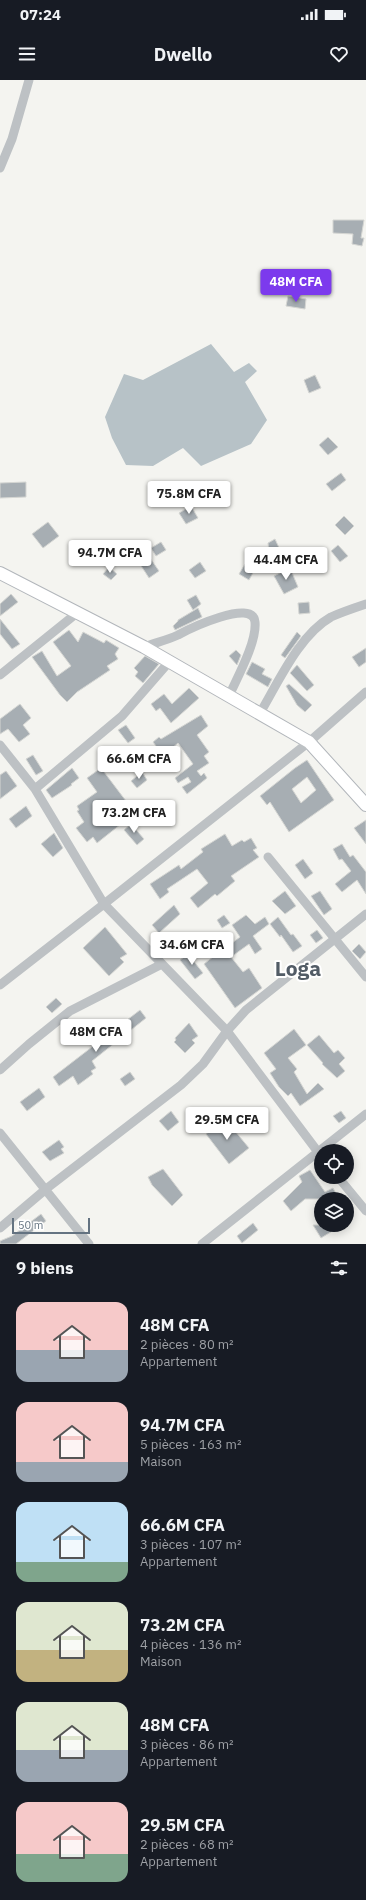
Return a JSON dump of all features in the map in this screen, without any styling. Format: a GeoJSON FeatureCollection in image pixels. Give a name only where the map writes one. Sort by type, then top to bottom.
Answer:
{"type":"FeatureCollection","features":[{"type":"Feature","properties":{"kind":"main road"},"geometry":{"type":"LineString","coordinates":[[0,574],[144,647],[309,742],[366,805]]}},
{"type":"Feature","properties":{"kind":"street"},"geometry":{"type":"LineString","coordinates":[[0,168],[12,139],[29,80]]}},
{"type":"Feature","properties":{"kind":"street"},"geometry":{"type":"LineString","coordinates":[[260,713],[296,651],[314,631],[330,618],[366,604]]}},
{"type":"Feature","properties":{"kind":"street"},"geometry":{"type":"LineString","coordinates":[[0,675],[77,613]]}},
{"type":"Feature","properties":{"kind":"street"},"geometry":{"type":"LineString","coordinates":[[144,647],[178,635],[213,619],[232,614],[249,614],[254,618],[255,623],[252,645],[229,696]]}},
{"type":"Feature","properties":{"kind":"street"},"geometry":{"type":"LineString","coordinates":[[35,789],[122,716],[169,662]]}},
{"type":"Feature","properties":{"kind":"street"},"geometry":{"type":"LineString","coordinates":[[0,985],[309,742],[366,692]]}},
{"type":"Feature","properties":{"kind":"street"},"geometry":{"type":"LineString","coordinates":[[0,745],[35,789],[104,904],[227,1031],[314,1146]]}},
{"type":"Feature","properties":{"kind":"street"},"geometry":{"type":"LineString","coordinates":[[268,857],[366,977]]}},
{"type":"Feature","properties":{"kind":"street"},"geometry":{"type":"LineString","coordinates":[[0,1228],[46,1189],[181,1085],[203,1064],[227,1031],[246,1010],[366,914]]}},
{"type":"Feature","properties":{"kind":"street"},"geometry":{"type":"LineString","coordinates":[[0,1070],[70,1011],[162,964]]}},
{"type":"Feature","properties":{"kind":"street"},"geometry":{"type":"LineString","coordinates":[[332,1144],[366,1114]]}},
{"type":"Feature","properties":{"kind":"street"},"geometry":{"type":"LineString","coordinates":[[0,1133],[89,1244]]}},
{"type":"Feature","properties":{"kind":"street"},"geometry":{"type":"LineString","coordinates":[[202,1244],[314,1159]]}},
{"type":"Feature","properties":{"kind":"street"},"geometry":{"type":"LineString","coordinates":[[344,1184],[366,1211]]}},
{"type":"Feature","properties":{"kind":"shaded area"},"geometry":{"type":"Polygon","coordinates":[[[211,344],[234,372],[249,363],[257,371],[245,382],[267,420],[251,444],[201,466],[183,448],[153,466],[126,465],[112,438],[105,417],[124,374],[143,380],[211,344]]]}},
{"type":"Feature","properties":{"kind":"building"},"geometry":{"type":"Polygon","coordinates":[[[333,220],[364,220],[361,238],[364,238],[362,246],[352,244],[353,234],[333,233],[333,220]]]}},
{"type":"Feature","properties":{"kind":"building"},"geometry":{"type":"Polygon","coordinates":[[[288,296],[306,299],[305,309],[286,306],[288,296]]]}},
{"type":"Feature","properties":{"kind":"building"},"geometry":{"type":"Polygon","coordinates":[[[315,375],[321,388],[309,393],[304,380],[315,375]]]}},
{"type":"Feature","properties":{"kind":"building"},"geometry":{"type":"Polygon","coordinates":[[[328,437],[338,447],[328,455],[319,445],[328,437]]]}},
{"type":"Feature","properties":{"kind":"building"},"geometry":{"type":"Polygon","coordinates":[[[341,473],[346,480],[332,491],[326,484],[341,473]]]}},
{"type":"Feature","properties":{"kind":"building"},"geometry":{"type":"Polygon","coordinates":[[[26,482],[26,497],[0,498],[0,483],[26,482]]]}},
{"type":"Feature","properties":{"kind":"building"},"geometry":{"type":"Polygon","coordinates":[[[191,506],[198,518],[186,524],[179,513],[191,506]]]}},
{"type":"Feature","properties":{"kind":"building"},"geometry":{"type":"Polygon","coordinates":[[[344,516],[354,526],[345,535],[335,525],[344,516]]]}},
{"type":"Feature","properties":{"kind":"building"},"geometry":{"type":"Polygon","coordinates":[[[48,522],[59,536],[43,548],[32,534],[48,522]]]}},
{"type":"Feature","properties":{"kind":"building"},"geometry":{"type":"Polygon","coordinates":[[[275,539],[282,558],[270,560],[268,543],[275,539]]]}},
{"type":"Feature","properties":{"kind":"building"},"geometry":{"type":"Polygon","coordinates":[[[161,542],[166,550],[156,556],[151,548],[161,542]]]}},
{"type":"Feature","properties":{"kind":"building"},"geometry":{"type":"Polygon","coordinates":[[[338,545],[348,556],[340,562],[331,551],[338,545]]]}},
{"type":"Feature","properties":{"kind":"building"},"geometry":{"type":"Polygon","coordinates":[[[148,555],[159,571],[149,578],[138,561],[148,555]]]}},
{"type":"Feature","properties":{"kind":"building"},"geometry":{"type":"Polygon","coordinates":[[[200,562],[206,571],[195,578],[189,570],[200,562]]]}},
{"type":"Feature","properties":{"kind":"building"},"geometry":{"type":"Polygon","coordinates":[[[245,564],[255,569],[249,580],[239,574],[245,564]]]}},
{"type":"Feature","properties":{"kind":"building"},"geometry":{"type":"Polygon","coordinates":[[[109,567],[117,574],[111,580],[103,574],[109,567]]]}},
{"type":"Feature","properties":{"kind":"building"},"geometry":{"type":"Polygon","coordinates":[[[290,568],[298,587],[284,594],[274,576],[290,568]]]}},
{"type":"Feature","properties":{"kind":"building"},"geometry":{"type":"Polygon","coordinates":[[[11,594],[18,602],[0,616],[0,604],[11,594]]]}},
{"type":"Feature","properties":{"kind":"building"},"geometry":{"type":"Polygon","coordinates":[[[196,595],[201,604],[193,610],[187,600],[196,595]]]}},
{"type":"Feature","properties":{"kind":"building"},"geometry":{"type":"Polygon","coordinates":[[[309,602],[310,613],[299,614],[298,603],[309,602]]]}},
{"type":"Feature","properties":{"kind":"building"},"geometry":{"type":"Polygon","coordinates":[[[198,608],[202,617],[175,630],[173,626],[178,620],[198,608]]]}},
{"type":"Feature","properties":{"kind":"building"},"geometry":{"type":"Polygon","coordinates":[[[0,619],[20,644],[12,649],[0,634],[0,619]]]}},
{"type":"Feature","properties":{"kind":"building"},"geometry":{"type":"Polygon","coordinates":[[[69,630],[78,642],[83,632],[104,643],[106,640],[119,648],[115,654],[118,659],[107,666],[110,670],[77,692],[67,702],[60,695],[32,657],[42,651],[57,676],[71,666],[53,642],[69,630]]]}},
{"type":"Feature","properties":{"kind":"building"},"geometry":{"type":"Polygon","coordinates":[[[297,632],[301,636],[285,658],[281,655],[297,632]]]}},
{"type":"Feature","properties":{"kind":"building"},"geometry":{"type":"Polygon","coordinates":[[[366,648],[366,662],[359,667],[352,657],[366,648]]]}},
{"type":"Feature","properties":{"kind":"building"},"geometry":{"type":"Polygon","coordinates":[[[236,650],[241,655],[237,665],[229,656],[236,650]]]}},
{"type":"Feature","properties":{"kind":"building"},"geometry":{"type":"Polygon","coordinates":[[[145,656],[159,664],[143,683],[135,676],[138,672],[134,668],[145,656]]]}},
{"type":"Feature","properties":{"kind":"building"},"geometry":{"type":"Polygon","coordinates":[[[252,662],[265,669],[262,674],[272,679],[268,687],[246,674],[252,662]]]}},
{"type":"Feature","properties":{"kind":"building"},"geometry":{"type":"Polygon","coordinates":[[[297,665],[314,685],[307,691],[290,673],[297,665]]]}},
{"type":"Feature","properties":{"kind":"building"},"geometry":{"type":"Polygon","coordinates":[[[289,684],[312,705],[305,712],[297,705],[286,686],[289,684]]]}},
{"type":"Feature","properties":{"kind":"building"},"geometry":{"type":"Polygon","coordinates":[[[189,688],[199,698],[171,723],[160,708],[156,711],[151,704],[164,694],[172,704],[189,688]]]}},
{"type":"Feature","properties":{"kind":"building"},"geometry":{"type":"Polygon","coordinates":[[[20,704],[31,718],[23,725],[30,734],[19,742],[8,729],[0,734],[0,719],[20,704]]]}},
{"type":"Feature","properties":{"kind":"building"},"geometry":{"type":"Polygon","coordinates":[[[201,715],[208,726],[197,735],[209,752],[204,756],[209,763],[197,771],[201,776],[204,773],[207,778],[187,794],[182,787],[191,782],[188,777],[178,783],[175,778],[193,764],[178,743],[158,760],[150,750],[156,746],[153,742],[159,737],[161,739],[201,715]]]}},
{"type":"Feature","properties":{"kind":"building"},"geometry":{"type":"Polygon","coordinates":[[[126,725],[135,738],[128,743],[118,730],[126,725]]]}},
{"type":"Feature","properties":{"kind":"building"},"geometry":{"type":"Polygon","coordinates":[[[33,755],[43,771],[36,775],[26,759],[33,755]]]}},
{"type":"Feature","properties":{"kind":"building"},"geometry":{"type":"Polygon","coordinates":[[[307,760],[334,800],[289,832],[270,802],[267,805],[260,796],[307,760]],[[307,777],[292,789],[301,803],[316,790],[307,777]]]}},
{"type":"Feature","properties":{"kind":"building"},"geometry":{"type":"Polygon","coordinates":[[[72,768],[79,778],[71,784],[72,785],[52,798],[46,790],[72,768]]]}},
{"type":"Feature","properties":{"kind":"building"},"geometry":{"type":"Polygon","coordinates":[[[101,768],[126,801],[111,813],[121,824],[97,843],[93,837],[87,842],[76,828],[84,822],[77,811],[79,810],[77,806],[97,792],[87,778],[101,768]]]}},
{"type":"Feature","properties":{"kind":"building"},"geometry":{"type":"Polygon","coordinates":[[[6,771],[17,786],[0,799],[0,775],[6,771]]]}},
{"type":"Feature","properties":{"kind":"building"},"geometry":{"type":"Polygon","coordinates":[[[142,772],[147,780],[137,788],[131,781],[142,772]]]}},
{"type":"Feature","properties":{"kind":"building"},"geometry":{"type":"Polygon","coordinates":[[[161,804],[166,813],[154,822],[144,813],[161,804]]]}},
{"type":"Feature","properties":{"kind":"building"},"geometry":{"type":"Polygon","coordinates":[[[26,806],[32,816],[16,828],[9,819],[26,806]]]}},
{"type":"Feature","properties":{"kind":"building"},"geometry":{"type":"Polygon","coordinates":[[[366,820],[366,844],[354,828],[366,820]]]}},
{"type":"Feature","properties":{"kind":"building"},"geometry":{"type":"Polygon","coordinates":[[[131,824],[144,839],[137,845],[124,830],[131,824]]]}},
{"type":"Feature","properties":{"kind":"building"},"geometry":{"type":"Polygon","coordinates":[[[54,833],[63,848],[53,857],[41,844],[54,833]]]}},
{"type":"Feature","properties":{"kind":"building"},"geometry":{"type":"Polygon","coordinates":[[[225,834],[232,846],[242,840],[244,842],[251,838],[257,848],[253,850],[259,857],[231,876],[235,881],[217,896],[215,894],[198,908],[190,898],[208,883],[197,869],[167,889],[169,892],[160,899],[150,884],[179,865],[181,869],[203,852],[201,849],[225,834]]]}},
{"type":"Feature","properties":{"kind":"building"},"geometry":{"type":"Polygon","coordinates":[[[342,844],[350,857],[353,855],[366,872],[366,894],[357,880],[342,892],[335,884],[351,871],[342,859],[339,860],[333,849],[342,844]]]}},
{"type":"Feature","properties":{"kind":"building"},"geometry":{"type":"Polygon","coordinates":[[[303,859],[313,873],[305,879],[295,865],[303,859]]]}},
{"type":"Feature","properties":{"kind":"building"},"geometry":{"type":"Polygon","coordinates":[[[285,891],[296,906],[285,914],[272,901],[285,891]]]}},
{"type":"Feature","properties":{"kind":"building"},"geometry":{"type":"Polygon","coordinates":[[[320,891],[332,909],[324,915],[311,896],[320,891]]]}},
{"type":"Feature","properties":{"kind":"building"},"geometry":{"type":"Polygon","coordinates":[[[174,905],[180,914],[159,933],[152,925],[174,905]]]}},
{"type":"Feature","properties":{"kind":"building"},"geometry":{"type":"Polygon","coordinates":[[[224,915],[230,923],[222,928],[217,920],[224,915]]]}},
{"type":"Feature","properties":{"kind":"building"},"geometry":{"type":"Polygon","coordinates":[[[246,915],[255,924],[265,917],[269,924],[253,936],[262,949],[255,954],[249,944],[231,957],[243,972],[249,968],[262,988],[235,1008],[204,964],[214,956],[211,951],[219,944],[223,950],[240,937],[232,925],[246,915]]]}},
{"type":"Feature","properties":{"kind":"building"},"geometry":{"type":"Polygon","coordinates":[[[278,917],[291,935],[293,934],[302,946],[293,952],[281,935],[280,937],[270,924],[278,917]]]}},
{"type":"Feature","properties":{"kind":"building"},"geometry":{"type":"Polygon","coordinates":[[[105,927],[127,954],[120,958],[124,962],[109,976],[83,948],[105,927]]]}},
{"type":"Feature","properties":{"kind":"building"},"geometry":{"type":"Polygon","coordinates":[[[317,930],[323,938],[316,943],[310,935],[317,930]]]}},
{"type":"Feature","properties":{"kind":"building"},"geometry":{"type":"Polygon","coordinates":[[[189,935],[196,943],[185,952],[178,943],[189,935]]]}},
{"type":"Feature","properties":{"kind":"building"},"geometry":{"type":"Polygon","coordinates":[[[359,944],[366,952],[360,959],[352,951],[359,944]]]}},
{"type":"Feature","properties":{"kind":"building"},"geometry":{"type":"Polygon","coordinates":[[[188,954],[203,973],[195,979],[180,960],[188,954]]]}},
{"type":"Feature","properties":{"kind":"building"},"geometry":{"type":"Polygon","coordinates":[[[56,998],[62,1004],[52,1013],[46,1007],[56,998]]]}},
{"type":"Feature","properties":{"kind":"building"},"geometry":{"type":"Polygon","coordinates":[[[140,1010],[146,1018],[92,1061],[96,1068],[91,1071],[93,1074],[78,1085],[73,1076],[59,1086],[53,1077],[140,1010]]]}},
{"type":"Feature","properties":{"kind":"building"},"geometry":{"type":"Polygon","coordinates":[[[189,1023],[198,1036],[192,1040],[195,1043],[185,1053],[174,1042],[176,1040],[175,1038],[189,1023]]]}},
{"type":"Feature","properties":{"kind":"building"},"geometry":{"type":"Polygon","coordinates":[[[294,1029],[306,1045],[288,1058],[297,1069],[294,1072],[307,1094],[318,1083],[324,1089],[300,1106],[291,1093],[288,1096],[279,1087],[270,1073],[276,1069],[264,1053],[294,1029]]]}},
{"type":"Feature","properties":{"kind":"building"},"geometry":{"type":"Polygon","coordinates":[[[319,1035],[334,1053],[338,1050],[345,1058],[339,1064],[345,1071],[337,1078],[322,1064],[323,1063],[307,1045],[319,1035]]]}},
{"type":"Feature","properties":{"kind":"building"},"geometry":{"type":"Polygon","coordinates":[[[130,1072],[135,1079],[125,1086],[120,1079],[130,1072]]]}},
{"type":"Feature","properties":{"kind":"building"},"geometry":{"type":"Polygon","coordinates":[[[39,1088],[45,1097],[27,1111],[20,1102],[39,1088]]]}},
{"type":"Feature","properties":{"kind":"building"},"geometry":{"type":"Polygon","coordinates":[[[171,1111],[179,1122],[168,1131],[159,1121],[171,1111]]]}},
{"type":"Feature","properties":{"kind":"building"},"geometry":{"type":"Polygon","coordinates":[[[341,1111],[346,1118],[339,1123],[333,1116],[341,1111]]]}},
{"type":"Feature","properties":{"kind":"building"},"geometry":{"type":"Polygon","coordinates":[[[225,1119],[249,1148],[229,1164],[206,1134],[225,1119]]]}},
{"type":"Feature","properties":{"kind":"building"},"geometry":{"type":"Polygon","coordinates":[[[59,1140],[64,1147],[61,1149],[64,1153],[50,1161],[42,1152],[59,1140]]]}},
{"type":"Feature","properties":{"kind":"building"},"geometry":{"type":"Polygon","coordinates":[[[163,1169],[183,1195],[172,1206],[152,1185],[148,1177],[163,1169]]]}},
{"type":"Feature","properties":{"kind":"building"},"geometry":{"type":"Polygon","coordinates":[[[310,1170],[314,1176],[314,1184],[320,1184],[325,1192],[314,1192],[314,1199],[305,1199],[291,1211],[283,1201],[302,1182],[299,1176],[310,1170]]]}},
{"type":"Feature","properties":{"kind":"building"},"geometry":{"type":"Polygon","coordinates":[[[333,1188],[335,1192],[325,1192],[333,1188]]]}},
{"type":"Feature","properties":{"kind":"building"},"geometry":{"type":"Polygon","coordinates":[[[41,1214],[46,1221],[16,1244],[0,1244],[0,1241],[12,1236],[41,1214]]]}},
{"type":"Feature","properties":{"kind":"building"},"geometry":{"type":"Polygon","coordinates":[[[253,1223],[258,1230],[242,1243],[237,1236],[253,1223]]]}},
{"type":"Feature","properties":{"kind":"building"},"geometry":{"type":"Polygon","coordinates":[[[317,1232],[331,1232],[321,1238],[317,1232]]]}},
{"type":"Feature","properties":{"kind":"district","name":"Loga"},"geometry":{"type":"Point","coordinates":[298,968]}}]}
